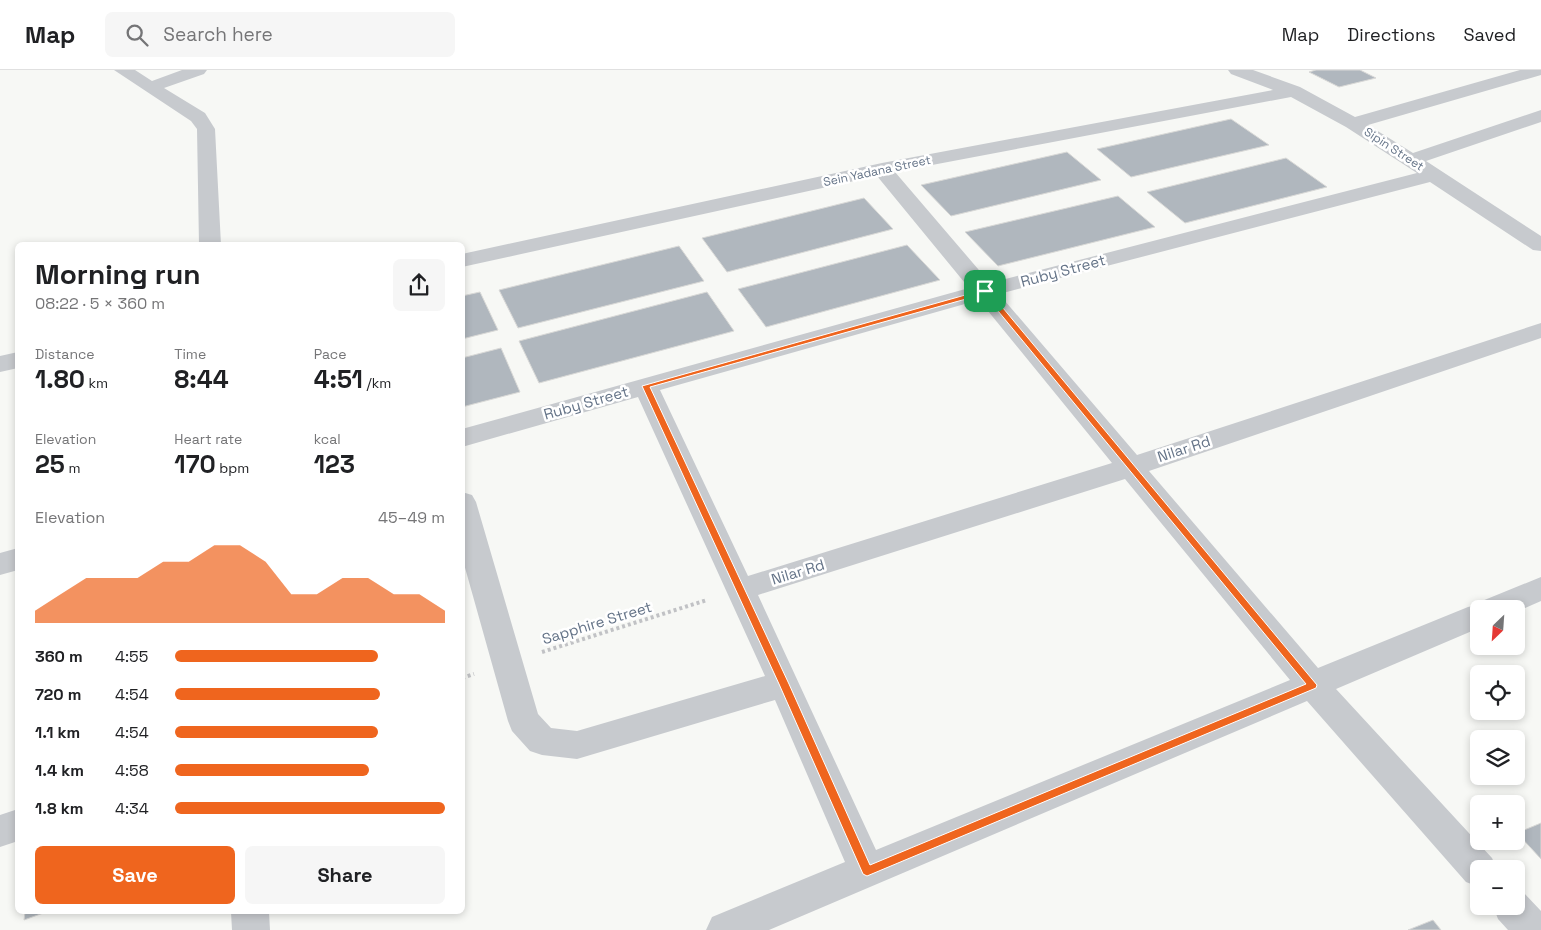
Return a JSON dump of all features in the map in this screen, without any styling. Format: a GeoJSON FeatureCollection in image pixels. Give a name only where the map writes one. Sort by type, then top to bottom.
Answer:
{"type":"FeatureCollection","features":[{"type":"Feature","properties":{"kind":"street"},"geometry":{"type":"LineString","coordinates":[[123,70],[198,117],[206,129],[210,242]]}},
{"type":"Feature","properties":{"kind":"street"},"geometry":{"type":"LineString","coordinates":[[151,87],[198,70]]}},
{"type":"Feature","properties":{"kind":"street","name":"Sipin Street"},"geometry":{"type":"LineString","coordinates":[[1237,70],[1294,91],[1353,123],[1541,245]]}},
{"type":"Feature","properties":{"kind":"street"},"geometry":{"type":"LineString","coordinates":[[1353,123],[1539,70]]}},
{"type":"Feature","properties":{"kind":"street","name":"Sein Yadana Street"},"geometry":{"type":"LineString","coordinates":[[465,260],[882,169],[1294,91]]}},
{"type":"Feature","properties":{"kind":"street"},"geometry":{"type":"LineString","coordinates":[[1411,160],[1541,116]]}},
{"type":"Feature","properties":{"kind":"street"},"geometry":{"type":"LineString","coordinates":[[882,169],[1313,685],[1470,860]]}},
{"type":"Feature","properties":{"kind":"street","name":"Ruby Street"},"geometry":{"type":"LineString","coordinates":[[465,437],[985,291],[1434,175]]}},
{"type":"Feature","properties":{"kind":"street","name":"Nilar Rd"},"geometry":{"type":"LineString","coordinates":[[739,590],[1131,467],[1541,330]]}},
{"type":"Feature","properties":{"kind":"street"},"geometry":{"type":"LineString","coordinates":[[0,364],[15,361]]}},
{"type":"Feature","properties":{"kind":"street"},"geometry":{"type":"LineString","coordinates":[[646,386],[784,684],[867,871]]}},
{"type":"Feature","properties":{"kind":"street"},"geometry":{"type":"LineString","coordinates":[[465,513],[524,721],[542,741],[577,745],[784,684]]}},
{"type":"Feature","properties":{"kind":"street"},"geometry":{"type":"LineString","coordinates":[[0,564],[15,560]]}},
{"type":"Feature","properties":{"kind":"street"},"geometry":{"type":"LineString","coordinates":[[1514,600],[1541,588]]}},
{"type":"Feature","properties":{"kind":"street"},"geometry":{"type":"LineString","coordinates":[[725,930],[1470,619]]}},
{"type":"Feature","properties":{"kind":"street"},"geometry":{"type":"LineString","coordinates":[[0,831],[15,826]]}},
{"type":"Feature","properties":{"kind":"street"},"geometry":{"type":"LineString","coordinates":[[250,914],[251,930]]}},
{"type":"Feature","properties":{"kind":"street"},"geometry":{"type":"LineString","coordinates":[[1519,915],[1533,930]]}},
{"type":"Feature","properties":{"kind":"path","name":"Sapphire Street"},"geometry":{"type":"LineString","coordinates":[[465,677],[739,590]]}},
{"type":"Feature","properties":{"kind":"building"},"geometry":{"type":"Polygon","coordinates":[[[1316,70],[1360,70],[1376,78],[1339,87],[1309,72],[1316,70]]]}},
{"type":"Feature","properties":{"kind":"building"},"geometry":{"type":"Polygon","coordinates":[[[1231,119],[1269,145],[1131,177],[1097,149],[1231,119]]]}},
{"type":"Feature","properties":{"kind":"building"},"geometry":{"type":"Polygon","coordinates":[[[1067,152],[1101,180],[951,216],[921,185],[1067,152]]]}},
{"type":"Feature","properties":{"kind":"building"},"geometry":{"type":"Polygon","coordinates":[[[1286,158],[1327,187],[1185,223],[1147,192],[1286,158]]]}},
{"type":"Feature","properties":{"kind":"building"},"geometry":{"type":"Polygon","coordinates":[[[1118,196],[1155,227],[998,266],[965,232],[1118,196]]]}},
{"type":"Feature","properties":{"kind":"building"},"geometry":{"type":"Polygon","coordinates":[[[864,198],[893,229],[727,272],[702,238],[864,198]]]}},
{"type":"Feature","properties":{"kind":"building"},"geometry":{"type":"Polygon","coordinates":[[[907,245],[940,280],[766,327],[738,289],[907,245]]]}},
{"type":"Feature","properties":{"kind":"building"},"geometry":{"type":"Polygon","coordinates":[[[679,246],[704,281],[518,328],[499,290],[679,246]]]}},
{"type":"Feature","properties":{"kind":"building"},"geometry":{"type":"Polygon","coordinates":[[[480,292],[498,330],[465,338],[465,295],[480,292]]]}},
{"type":"Feature","properties":{"kind":"building"},"geometry":{"type":"Polygon","coordinates":[[[707,292],[734,331],[539,383],[519,341],[707,292]]]}},
{"type":"Feature","properties":{"kind":"building"},"geometry":{"type":"Polygon","coordinates":[[[501,348],[520,392],[465,406],[465,357],[501,348]]]}},
{"type":"Feature","properties":{"kind":"building"},"geometry":{"type":"Polygon","coordinates":[[[1541,823],[1541,859],[1525,842],[1525,830],[1541,823]]]}},
{"type":"Feature","properties":{"kind":"building"},"geometry":{"type":"Polygon","coordinates":[[[25,914],[40,914],[24,920],[25,914]]]}},
{"type":"Feature","properties":{"kind":"building"},"geometry":{"type":"Polygon","coordinates":[[[1433,920],[1441,930],[1408,930],[1433,920]]]}},
{"type":"Feature","properties":{"kind":"route"},"geometry":{"type":"LineString","coordinates":[[985,291],[1313,685],[867,871],[784,684],[646,386],[985,291]]}}]}
